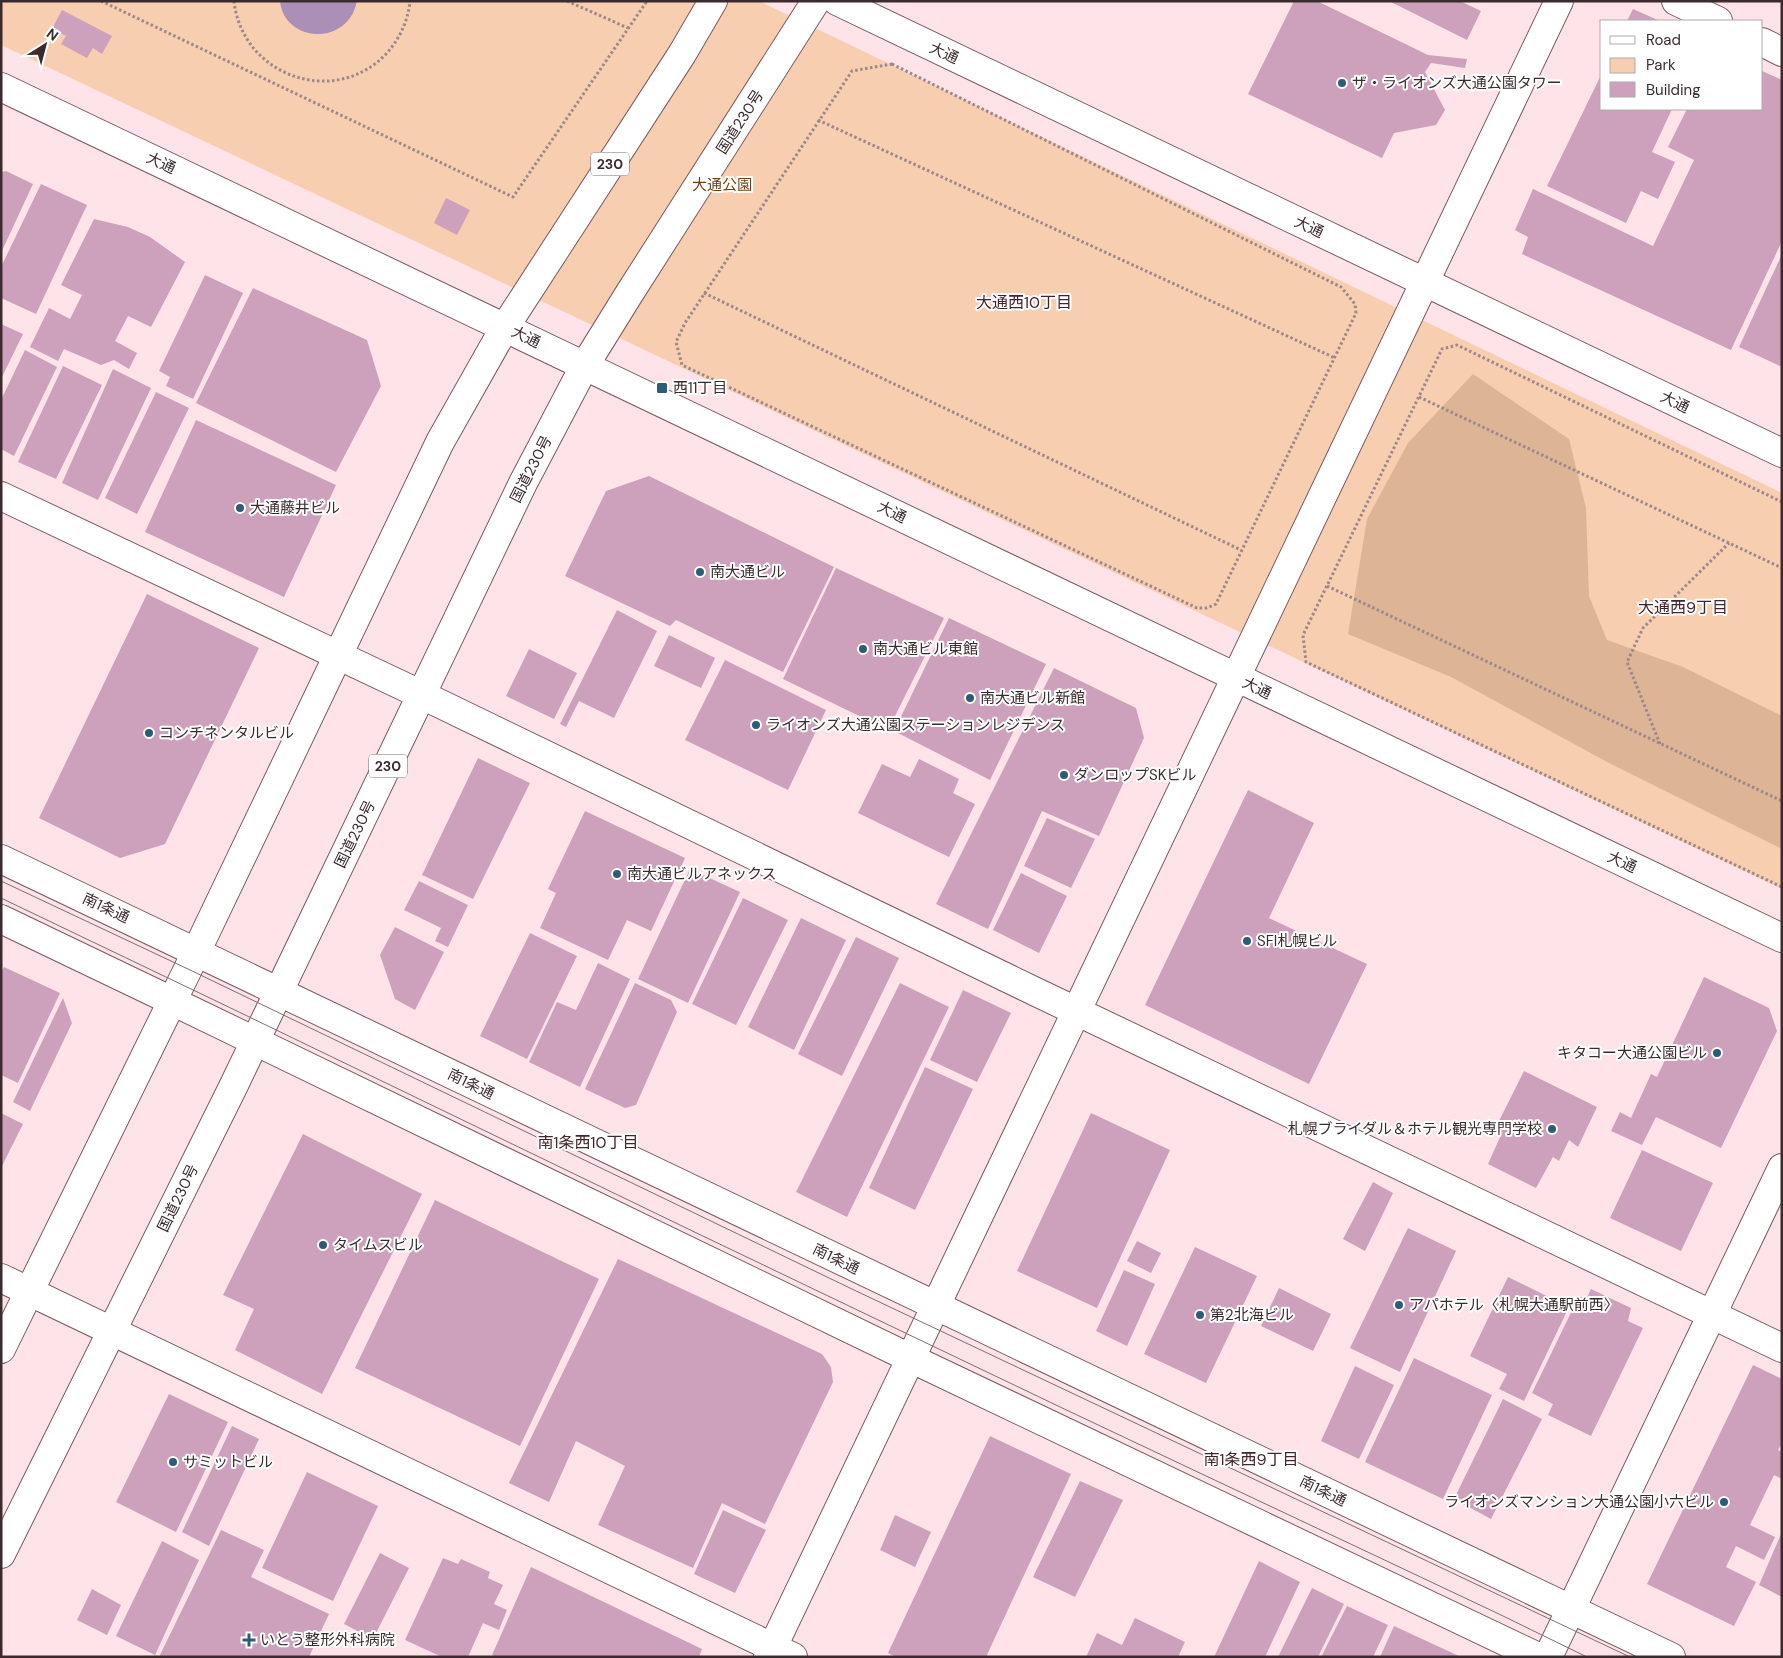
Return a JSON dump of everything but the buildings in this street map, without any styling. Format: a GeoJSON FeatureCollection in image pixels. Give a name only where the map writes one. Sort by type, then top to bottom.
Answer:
{"type":"FeatureCollection","features":[{"type":"Feature","properties":{"kind":"main road","name":"230"},"geometry":{"type":"LineString","coordinates":[[1,1349],[196,952],[440,442],[505,327],[682,54],[713,1]]}},
{"type":"Feature","properties":{"kind":"main road","name":"国道230号"},"geometry":{"type":"LineString","coordinates":[[1,1554],[278,992],[522,483],[585,365],[816,1]]}},
{"type":"Feature","properties":{"kind":"main road","name":"大通"},"geometry":{"type":"LineString","coordinates":[[837,1],[1782,453]]}},
{"type":"Feature","properties":{"kind":"main road"},"geometry":{"type":"LineString","coordinates":[[1,1278],[778,1654],[910,1358],[1559,1]]}},
{"type":"Feature","properties":{"kind":"main road"},"geometry":{"type":"LineString","coordinates":[[1676,1],[1716,20]]}},
{"type":"Feature","properties":{"kind":"main road"},"geometry":{"type":"LineString","coordinates":[[1763,42],[1782,52]]}},
{"type":"Feature","properties":{"kind":"main road","name":"大通"},"geometry":{"type":"LineString","coordinates":[[1,87],[1782,938]]}},
{"type":"Feature","properties":{"kind":"main road"},"geometry":{"type":"LineString","coordinates":[[1,496],[422,695],[1076,1011],[1782,1348]]}},
{"type":"Feature","properties":{"kind":"main road","name":"南1条通"},"geometry":{"type":"LineString","coordinates":[[1,859],[1671,1657]]}},
{"type":"Feature","properties":{"kind":"main road"},"geometry":{"type":"LineString","coordinates":[[1,919],[910,1358],[1538,1657]]}},
{"type":"Feature","properties":{"kind":"main road"},"geometry":{"type":"LineString","coordinates":[[1548,1657],[1782,1168]]}},
{"type":"Feature","properties":{"kind":"path"},"geometry":{"type":"LineString","coordinates":[[101,1],[513,197],[647,1]]}},
{"type":"Feature","properties":{"kind":"path"},"geometry":{"type":"LineString","coordinates":[[234,1],[236,16],[248,43],[269,65],[296,78],[324,82],[353,77],[378,63],[397,41],[409,15],[410,1]]}},
{"type":"Feature","properties":{"kind":"path"},"geometry":{"type":"LineString","coordinates":[[567,1],[628,28]]}},
{"type":"Feature","properties":{"kind":"path"},"geometry":{"type":"LineString","coordinates":[[892,64],[1341,287],[1355,304],[1356,313],[1216,604],[1207,608],[1196,608],[682,365],[676,342],[685,322],[818,120],[852,71],[892,64]]}},
{"type":"Feature","properties":{"kind":"path"},"geometry":{"type":"LineString","coordinates":[[818,120],[1334,358]]}},
{"type":"Feature","properties":{"kind":"path"},"geometry":{"type":"LineString","coordinates":[[704,292],[1242,550]]}},
{"type":"Feature","properties":{"kind":"path"},"geometry":{"type":"LineString","coordinates":[[1782,502],[1457,345],[1442,349],[1303,635],[1306,662],[1782,887]]}},
{"type":"Feature","properties":{"kind":"path"},"geometry":{"type":"LineString","coordinates":[[1419,397],[1782,568]]}},
{"type":"Feature","properties":{"kind":"path"},"geometry":{"type":"LineString","coordinates":[[1660,744],[1627,662],[1643,628],[1729,543]]}},
{"type":"Feature","properties":{"kind":"path"},"geometry":{"type":"LineString","coordinates":[[1327,586],[1782,802]]}},
{"type":"Feature","properties":{"kind":"green space","name":"大通公園"},"geometry":{"type":"Polygon","coordinates":[[[1,1],[759,1],[1782,493],[1782,889],[1,45],[1,1]]]}},
{"type":"Feature","properties":{"kind":"shaded area"},"geometry":{"type":"Polygon","coordinates":[[[280,1],[357,1],[351,16],[342,26],[330,32],[317,34],[304,32],[292,25],[284,15],[280,1]]]}},
{"type":"Feature","properties":{"kind":"shaded area"},"geometry":{"type":"Polygon","coordinates":[[[1473,374],[1569,439],[1586,508],[1589,596],[1607,640],[1683,667],[1782,716],[1782,849],[1609,763],[1451,677],[1348,634],[1367,519],[1408,443],[1473,374]]]}},
{"type":"Feature","properties":{"kind":"tram line"},"geometry":{"type":"LineString","coordinates":[[1,881],[188,969],[854,1290],[1630,1657]]}},
{"type":"Feature","properties":{"kind":"tram line"},"geometry":{"type":"LineString","coordinates":[[1,898],[805,1285],[1587,1657]]}},
{"type":"Feature","properties":{"kind":"place","name":"ザ・ライオンズ大通公園タワー"},"geometry":{"type":"Point","coordinates":[1342,83]}},
{"type":"Feature","properties":{"kind":"place","name":"西11丁目"},"geometry":{"type":"Point","coordinates":[662,388]}},
{"type":"Feature","properties":{"kind":"place","name":"大通藤井ビル"},"geometry":{"type":"Point","coordinates":[240,508]}},
{"type":"Feature","properties":{"kind":"place","name":"南大通ビル"},"geometry":{"type":"Point","coordinates":[700,572]}},
{"type":"Feature","properties":{"kind":"place","name":"南大通ビル東館"},"geometry":{"type":"Point","coordinates":[863,649]}},
{"type":"Feature","properties":{"kind":"place","name":"南大通ビル新館"},"geometry":{"type":"Point","coordinates":[970,698]}},
{"type":"Feature","properties":{"kind":"place","name":"ライオンズ大通公園ステーションレジデンス"},"geometry":{"type":"Point","coordinates":[756,725]}},
{"type":"Feature","properties":{"kind":"place","name":"コンチネンタルビル"},"geometry":{"type":"Point","coordinates":[149,733]}},
{"type":"Feature","properties":{"kind":"place","name":"ダンロップSKビル"},"geometry":{"type":"Point","coordinates":[1064,775]}},
{"type":"Feature","properties":{"kind":"place","name":"南大通ビルアネックス"},"geometry":{"type":"Point","coordinates":[617,874]}},
{"type":"Feature","properties":{"kind":"place","name":"SFI札幌ビル"},"geometry":{"type":"Point","coordinates":[1247,941]}},
{"type":"Feature","properties":{"kind":"place","name":"キタコー大通公園ビル"},"geometry":{"type":"Point","coordinates":[1717,1053]}},
{"type":"Feature","properties":{"kind":"place","name":"札幌ブライダル＆ホテル観光専門学校"},"geometry":{"type":"Point","coordinates":[1552,1129]}},
{"type":"Feature","properties":{"kind":"place","name":"タイムスビル"},"geometry":{"type":"Point","coordinates":[323,1245]}},
{"type":"Feature","properties":{"kind":"place","name":"アパホテル〈札幌大通駅前西〉"},"geometry":{"type":"Point","coordinates":[1399,1305]}},
{"type":"Feature","properties":{"kind":"place","name":"第2北海ビル"},"geometry":{"type":"Point","coordinates":[1200,1315]}},
{"type":"Feature","properties":{"kind":"place","name":"サミットビル"},"geometry":{"type":"Point","coordinates":[173,1462]}},
{"type":"Feature","properties":{"kind":"place","name":"ライオンズマンション大通公園小六ビル"},"geometry":{"type":"Point","coordinates":[1724,1502]}},
{"type":"Feature","properties":{"kind":"place","name":"いとう整形外科病院"},"geometry":{"type":"Point","coordinates":[249,1640]}},
{"type":"Feature","properties":{"kind":"district","name":"大通西10丁目"},"geometry":{"type":"Point","coordinates":[1024,302]}},
{"type":"Feature","properties":{"kind":"district","name":"大通西9丁目"},"geometry":{"type":"Point","coordinates":[1683,607]}},
{"type":"Feature","properties":{"kind":"district","name":"南1条西10丁目"},"geometry":{"type":"Point","coordinates":[588,1142]}},
{"type":"Feature","properties":{"kind":"district","name":"南1条西9丁目"},"geometry":{"type":"Point","coordinates":[1251,1459]}}]}
